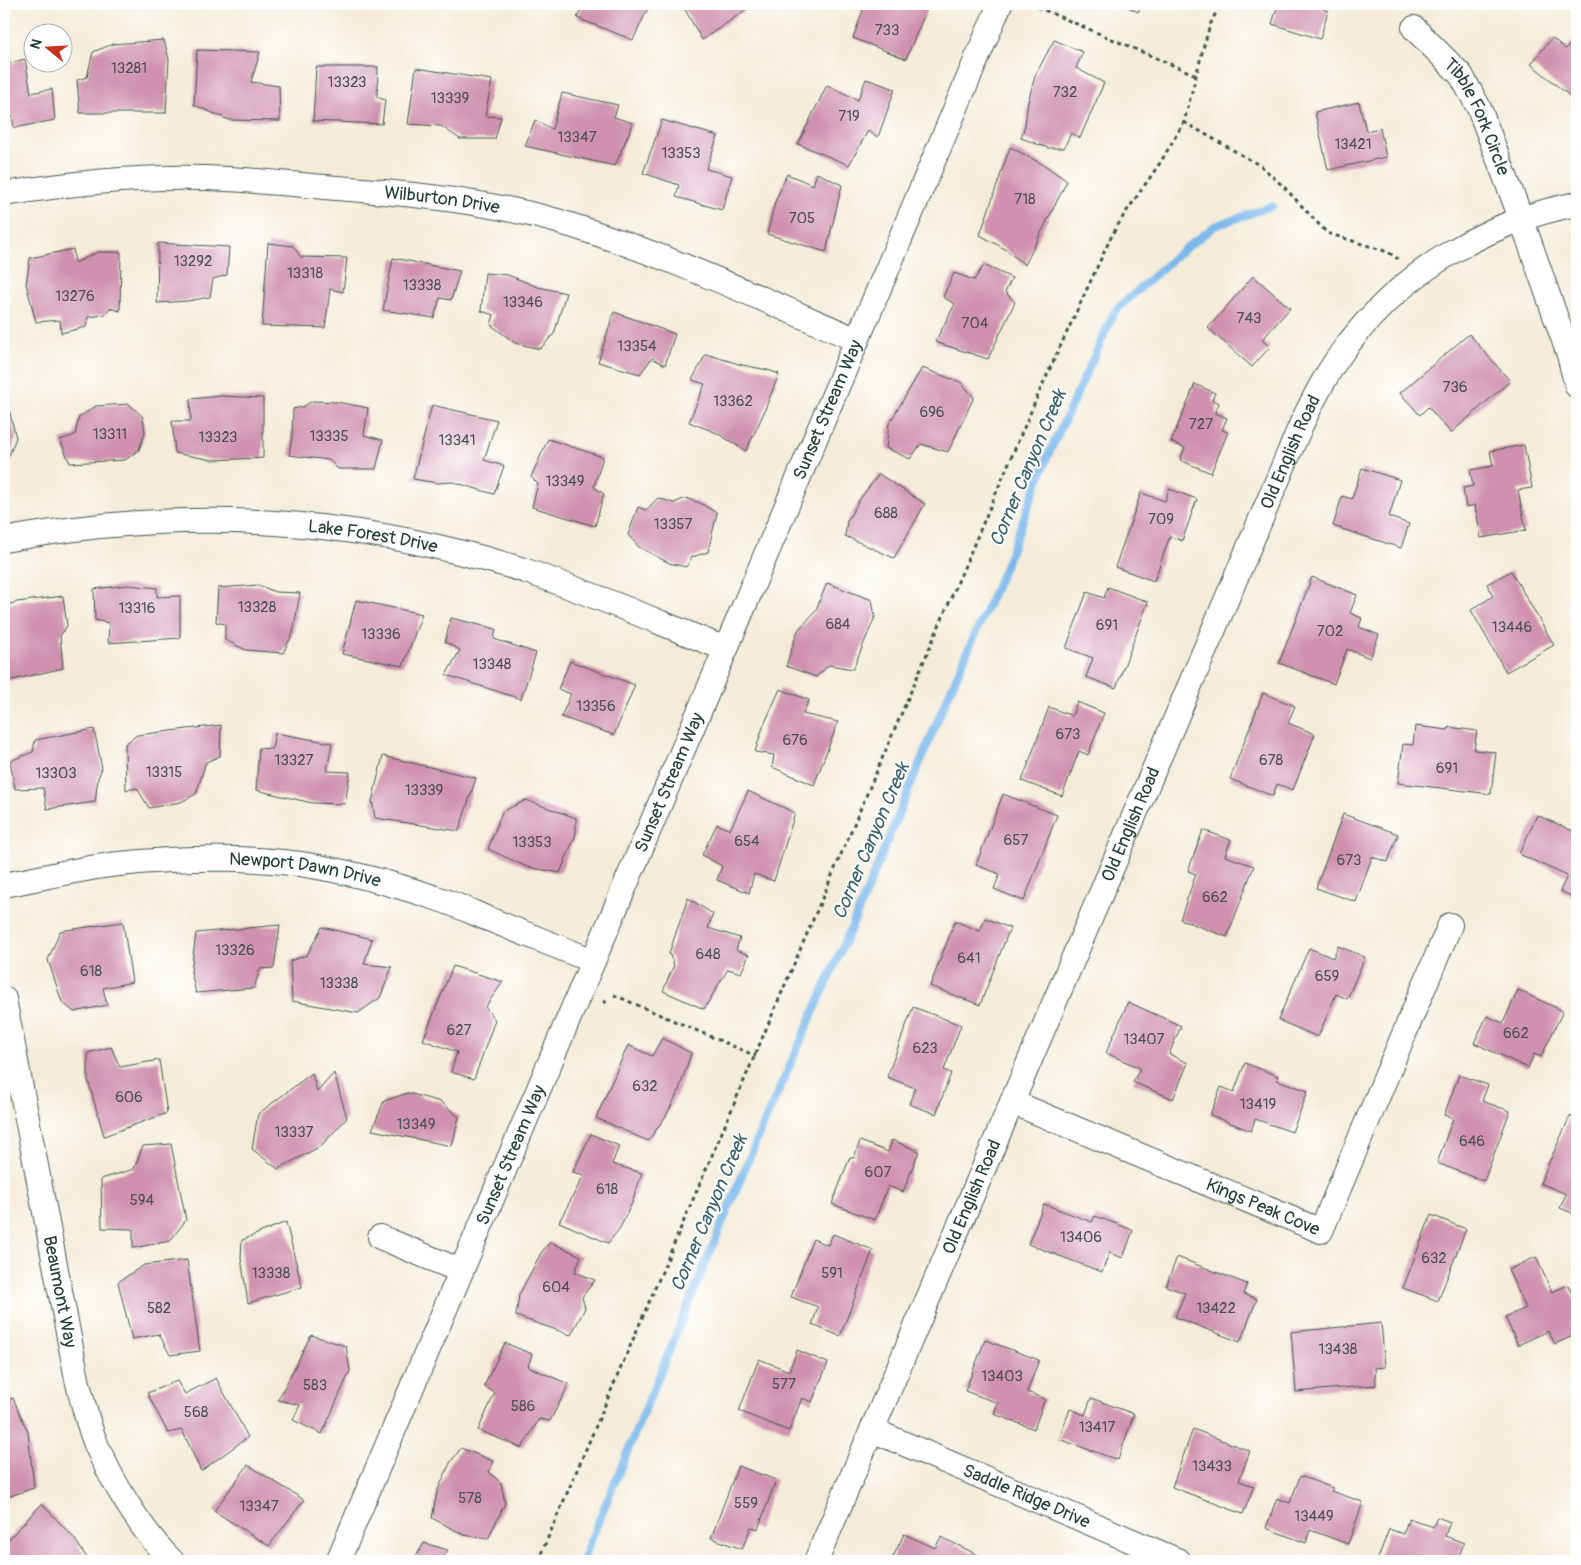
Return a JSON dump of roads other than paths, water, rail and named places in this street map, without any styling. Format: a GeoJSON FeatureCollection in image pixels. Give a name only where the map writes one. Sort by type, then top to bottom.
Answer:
{"type":"FeatureCollection","features":[{"type":"Feature","properties":{"kind":"street","name":"Sunset Stream Way"},"geometry":{"type":"LineString","coordinates":[[338,1561],[1000,4]]}},
{"type":"Feature","properties":{"kind":"street","name":"Tibble Fork Circle"},"geometry":{"type":"LineString","coordinates":[[1414,28],[1461,75],[1471,91],[1521,218],[1569,355],[1577,386]]}},
{"type":"Feature","properties":{"kind":"street","name":"Wilburton Drive"},"geometry":{"type":"LineString","coordinates":[[4,194],[107,180],[206,178],[379,191],[421,195],[462,202],[554,221],[607,236],[857,340]]}},
{"type":"Feature","properties":{"kind":"street","name":"Old English Road"},"geometry":{"type":"LineString","coordinates":[[816,1561],[1293,443],[1330,369],[1370,318],[1417,276],[1445,256],[1475,239],[1521,218],[1577,204]]}},
{"type":"Feature","properties":{"kind":"street","name":"Lake Forest Drive"},"geometry":{"type":"LineString","coordinates":[[4,540],[53,531],[115,524],[178,521],[237,520],[351,531],[409,540],[528,571],[726,649]]}},
{"type":"Feature","properties":{"kind":"street","name":"Newport Dawn Drive"},"geometry":{"type":"LineString","coordinates":[[4,885],[83,870],[161,860],[254,860],[300,864],[384,882],[441,899],[593,961]]}},
{"type":"Feature","properties":{"kind":"street","name":"Kings Peak Cove"},"geometry":{"type":"LineString","coordinates":[[1012,1102],[1321,1231],[1450,925]]}},
{"type":"Feature","properties":{"kind":"street","name":"Beaumont Way"},"geometry":{"type":"LineString","coordinates":[[4,999],[85,1411],[95,1442],[116,1483],[139,1521],[172,1561]]}},
{"type":"Feature","properties":{"kind":"street"},"geometry":{"type":"LineString","coordinates":[[380,1237],[461,1271]]}},
{"type":"Feature","properties":{"kind":"street","name":"Saddle Ridge Drive"},"geometry":{"type":"LineString","coordinates":[[872,1430],[1179,1561]]}},
{"type":"Feature","properties":{"kind":"waterway","name":"Corner Canyon Creek"},"geometry":{"type":"LineString","coordinates":[[582,1561],[758,1137],[856,917],[944,705],[1004,569],[1047,458],[1115,311],[1178,254],[1215,226],[1272,206]]}}]}
